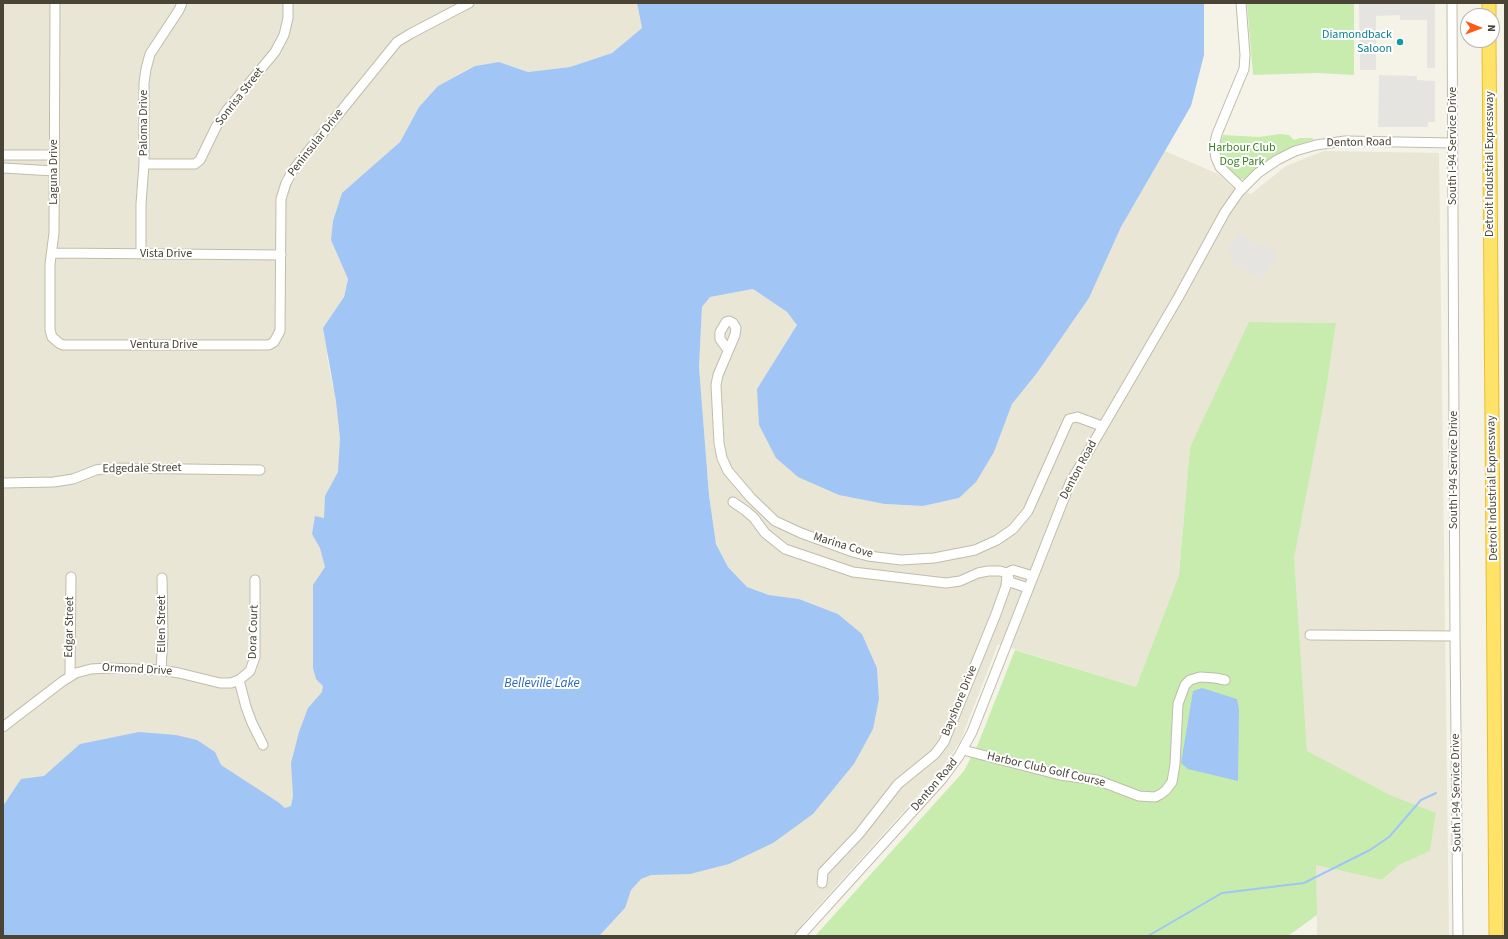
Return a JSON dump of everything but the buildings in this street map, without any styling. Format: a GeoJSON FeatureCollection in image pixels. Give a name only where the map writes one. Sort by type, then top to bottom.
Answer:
{"type":"FeatureCollection","features":[{"type":"Feature","properties":{"kind":"highway","name":"Detroit Industrial Expressway"},"geometry":{"type":"LineString","coordinates":[[1489,48],[1496,936]]}},
{"type":"Feature","properties":{"kind":"street","name":"Laguna Drive"},"geometry":{"type":"LineString","coordinates":[[55,3],[54,233],[50,264],[50,330],[52,337],[55,340]]}},
{"type":"Feature","properties":{"kind":"street","name":"Paloma Drive"},"geometry":{"type":"LineString","coordinates":[[141,254],[141,204],[144,164],[144,83],[146,69],[150,54],[182,3]]}},
{"type":"Feature","properties":{"kind":"street","name":"Sonrisa Street"},"geometry":{"type":"LineString","coordinates":[[144,164],[195,164],[200,160],[216,127],[227,110],[275,52],[284,35],[288,18],[288,3]]}},
{"type":"Feature","properties":{"kind":"street","name":"Peninsular Drive"},"geometry":{"type":"LineString","coordinates":[[274,342],[280,331],[281,199],[286,183],[294,170],[397,42],[455,6],[469,3]]}},
{"type":"Feature","properties":{"kind":"street"},"geometry":{"type":"LineString","coordinates":[[1241,3],[1245,55],[1244,70],[1216,134],[1214,146],[1216,158],[1220,167],[1242,188]]}},
{"type":"Feature","properties":{"kind":"street","name":"South I-94 Service Drive"},"geometry":{"type":"LineString","coordinates":[[1452,3],[1458,936]]}},
{"type":"Feature","properties":{"kind":"street","name":"Denton Road"},"geometry":{"type":"LineString","coordinates":[[800,936],[942,779],[963,750],[972,732],[1067,488],[1178,298],[1225,212],[1242,188],[1258,173],[1277,160],[1295,151],[1316,145],[1345,142],[1453,144]]}},
{"type":"Feature","properties":{"kind":"street"},"geometry":{"type":"LineString","coordinates":[[3,155],[54,155]]}},
{"type":"Feature","properties":{"kind":"street"},"geometry":{"type":"LineString","coordinates":[[3,168],[54,171]]}},
{"type":"Feature","properties":{"kind":"street","name":"Vista Drive"},"geometry":{"type":"LineString","coordinates":[[52,253],[281,255]]}},
{"type":"Feature","properties":{"kind":"street","name":"Ventura Drive"},"geometry":{"type":"LineString","coordinates":[[55,340],[64,345],[269,345],[274,342]]}},
{"type":"Feature","properties":{"kind":"street","name":"Marina Cove"},"geometry":{"type":"LineString","coordinates":[[728,350],[718,375],[716,385],[719,443],[722,458],[728,471],[751,498],[775,521],[801,533],[868,556],[900,560],[934,558],[975,550],[997,540],[1013,529],[1028,511],[1069,419],[1077,417],[1102,426]]}},
{"type":"Feature","properties":{"kind":"street","name":"Edgedale Street"},"geometry":{"type":"LineString","coordinates":[[3,483],[54,482],[73,479],[96,470],[110,468],[260,470]]}},
{"type":"Feature","properties":{"kind":"street"},"geometry":{"type":"LineString","coordinates":[[732,502],[754,518],[764,533],[784,549],[853,572],[946,583],[960,581],[978,573],[988,571],[1000,571],[1007,573],[1013,570],[1033,576]]}},
{"type":"Feature","properties":{"kind":"street"},"geometry":{"type":"LineString","coordinates":[[1007,573],[1010,582],[1028,588]]}},
{"type":"Feature","properties":{"kind":"street","name":"Bayshore Drive"},"geometry":{"type":"LineString","coordinates":[[822,883],[823,872],[859,834],[898,784],[935,754],[944,742],[996,614],[1006,586],[1007,573]]}},
{"type":"Feature","properties":{"kind":"street","name":"Edgar Street"},"geometry":{"type":"LineString","coordinates":[[70,676],[71,577]]}},
{"type":"Feature","properties":{"kind":"street","name":"Ellen Street"},"geometry":{"type":"LineString","coordinates":[[161,670],[163,636],[162,578]]}},
{"type":"Feature","properties":{"kind":"street","name":"Dora Court"},"geometry":{"type":"LineString","coordinates":[[239,680],[250,671],[256,657],[255,580]]}},
{"type":"Feature","properties":{"kind":"street"},"geometry":{"type":"LineString","coordinates":[[1310,636],[1455,636]]}},
{"type":"Feature","properties":{"kind":"street","name":"Ormond Drive"},"geometry":{"type":"LineString","coordinates":[[3,727],[70,676],[81,671],[98,668],[161,670],[220,683],[231,683],[239,680]]}},
{"type":"Feature","properties":{"kind":"street","name":"Harbor Club Golf Course"},"geometry":{"type":"LineString","coordinates":[[963,750],[1060,775],[1097,780],[1140,796],[1148,798],[1155,797],[1166,790],[1172,782],[1175,764],[1178,704],[1185,685],[1190,680],[1200,677],[1225,680]]}},
{"type":"Feature","properties":{"kind":"street"},"geometry":{"type":"LineString","coordinates":[[239,680],[246,707],[263,745]]}},
{"type":"Feature","properties":{"kind":"shaded area"},"geometry":{"type":"Polygon","coordinates":[[[3,3],[637,3],[642,28],[612,53],[570,67],[528,72],[499,62],[475,66],[438,86],[419,107],[400,142],[342,194],[331,240],[348,279],[344,297],[336,310],[327,357],[333,387],[382,386],[365,778],[283,868],[3,851],[3,3]]]}},
{"type":"Feature","properties":{"kind":"shaded area"},"geometry":{"type":"Polygon","coordinates":[[[1359,3],[1435,3],[1435,68],[1427,68],[1427,20],[1400,20],[1400,15],[1376,16],[1376,70],[1360,70],[1359,3]]]}},
{"type":"Feature","properties":{"kind":"shaded area"},"geometry":{"type":"Polygon","coordinates":[[[1379,75],[1417,76],[1417,80],[1435,81],[1435,122],[1428,122],[1428,127],[1378,127],[1379,75]]]}},
{"type":"Feature","properties":{"kind":"shaded area"},"geometry":{"type":"Polygon","coordinates":[[[1165,151],[1218,174],[1232,187],[1251,194],[1286,166],[1324,151],[1439,153],[1449,936],[1317,936],[1316,865],[1382,880],[1399,865],[1430,851],[1436,814],[1390,795],[1307,752],[1293,558],[1325,397],[1336,323],[1250,322],[1190,447],[1179,575],[1136,687],[998,644],[960,742],[939,772],[803,923],[804,936],[564,936],[598,863],[789,831],[813,814],[854,764],[872,729],[879,699],[877,668],[862,634],[838,614],[799,599],[769,595],[747,587],[728,567],[716,544],[709,495],[699,367],[702,307],[710,297],[753,289],[787,312],[798,326],[757,389],[885,504],[923,506],[959,498],[994,452],[1012,404],[1037,373],[1089,298],[1121,227],[1165,151]]]}},
{"type":"Feature","properties":{"kind":"shaded area"},"geometry":{"type":"Polygon","coordinates":[[[1239,232],[1261,246],[1263,243],[1274,250],[1276,263],[1270,266],[1262,280],[1229,261],[1233,255],[1227,251],[1239,232]]]}},
{"type":"Feature","properties":{"kind":"green space"},"geometry":{"type":"Polygon","coordinates":[[[1247,3],[1354,3],[1354,75],[1318,73],[1253,75],[1247,3]]]}},
{"type":"Feature","properties":{"kind":"green space","name":"Harbour Club Dog Park"},"geometry":{"type":"Polygon","coordinates":[[[1280,134],[1289,135],[1294,140],[1300,138],[1313,138],[1313,140],[1296,145],[1277,155],[1262,164],[1244,179],[1240,179],[1234,174],[1227,167],[1222,158],[1220,145],[1223,135],[1259,137],[1280,134]]]}},
{"type":"Feature","properties":{"kind":"green space"},"geometry":{"type":"Polygon","coordinates":[[[1249,322],[1336,323],[1325,397],[1294,558],[1307,751],[1390,795],[1436,813],[1430,851],[1399,865],[1382,880],[1316,865],[1317,915],[1288,936],[815,936],[964,771],[978,744],[1015,650],[1136,687],[1179,575],[1190,447],[1249,322]]]}},
{"type":"Feature","properties":{"kind":"water","name":"Belleville Lake"},"geometry":{"type":"Polygon","coordinates":[[[637,3],[1204,3],[1204,55],[1191,106],[1121,227],[1089,298],[1037,373],[1012,404],[994,452],[976,482],[959,498],[923,506],[885,504],[839,495],[798,477],[776,458],[759,425],[757,389],[797,325],[787,312],[753,289],[710,297],[702,307],[699,367],[709,495],[716,544],[728,567],[747,587],[769,595],[799,599],[838,614],[862,634],[877,668],[879,699],[873,729],[854,764],[813,814],[773,843],[729,864],[690,874],[651,875],[641,879],[631,890],[625,908],[599,936],[3,936],[3,806],[21,779],[44,776],[80,744],[139,732],[176,735],[197,740],[215,752],[221,765],[285,808],[291,806],[293,796],[291,763],[299,732],[308,708],[322,692],[323,686],[316,679],[313,668],[313,585],[325,567],[320,548],[312,534],[315,516],[324,518],[325,496],[338,472],[340,438],[336,401],[323,328],[344,297],[348,279],[331,240],[333,221],[342,193],[400,142],[419,107],[438,86],[475,66],[499,62],[528,72],[570,67],[612,53],[642,28],[637,3]]]}},
{"type":"Feature","properties":{"kind":"water"},"geometry":{"type":"Polygon","coordinates":[[[1202,688],[1237,699],[1239,710],[1238,781],[1188,769],[1181,763],[1193,691],[1202,688]]]}},
{"type":"Feature","properties":{"kind":"waterway"},"geometry":{"type":"LineString","coordinates":[[1148,936],[1222,893],[1304,883],[1370,850],[1389,837],[1421,800],[1436,793]]}},
{"type":"Feature","properties":{"kind":"place","name":"Diamondback Saloon"},"geometry":{"type":"Point","coordinates":[1400,42]}}]}
